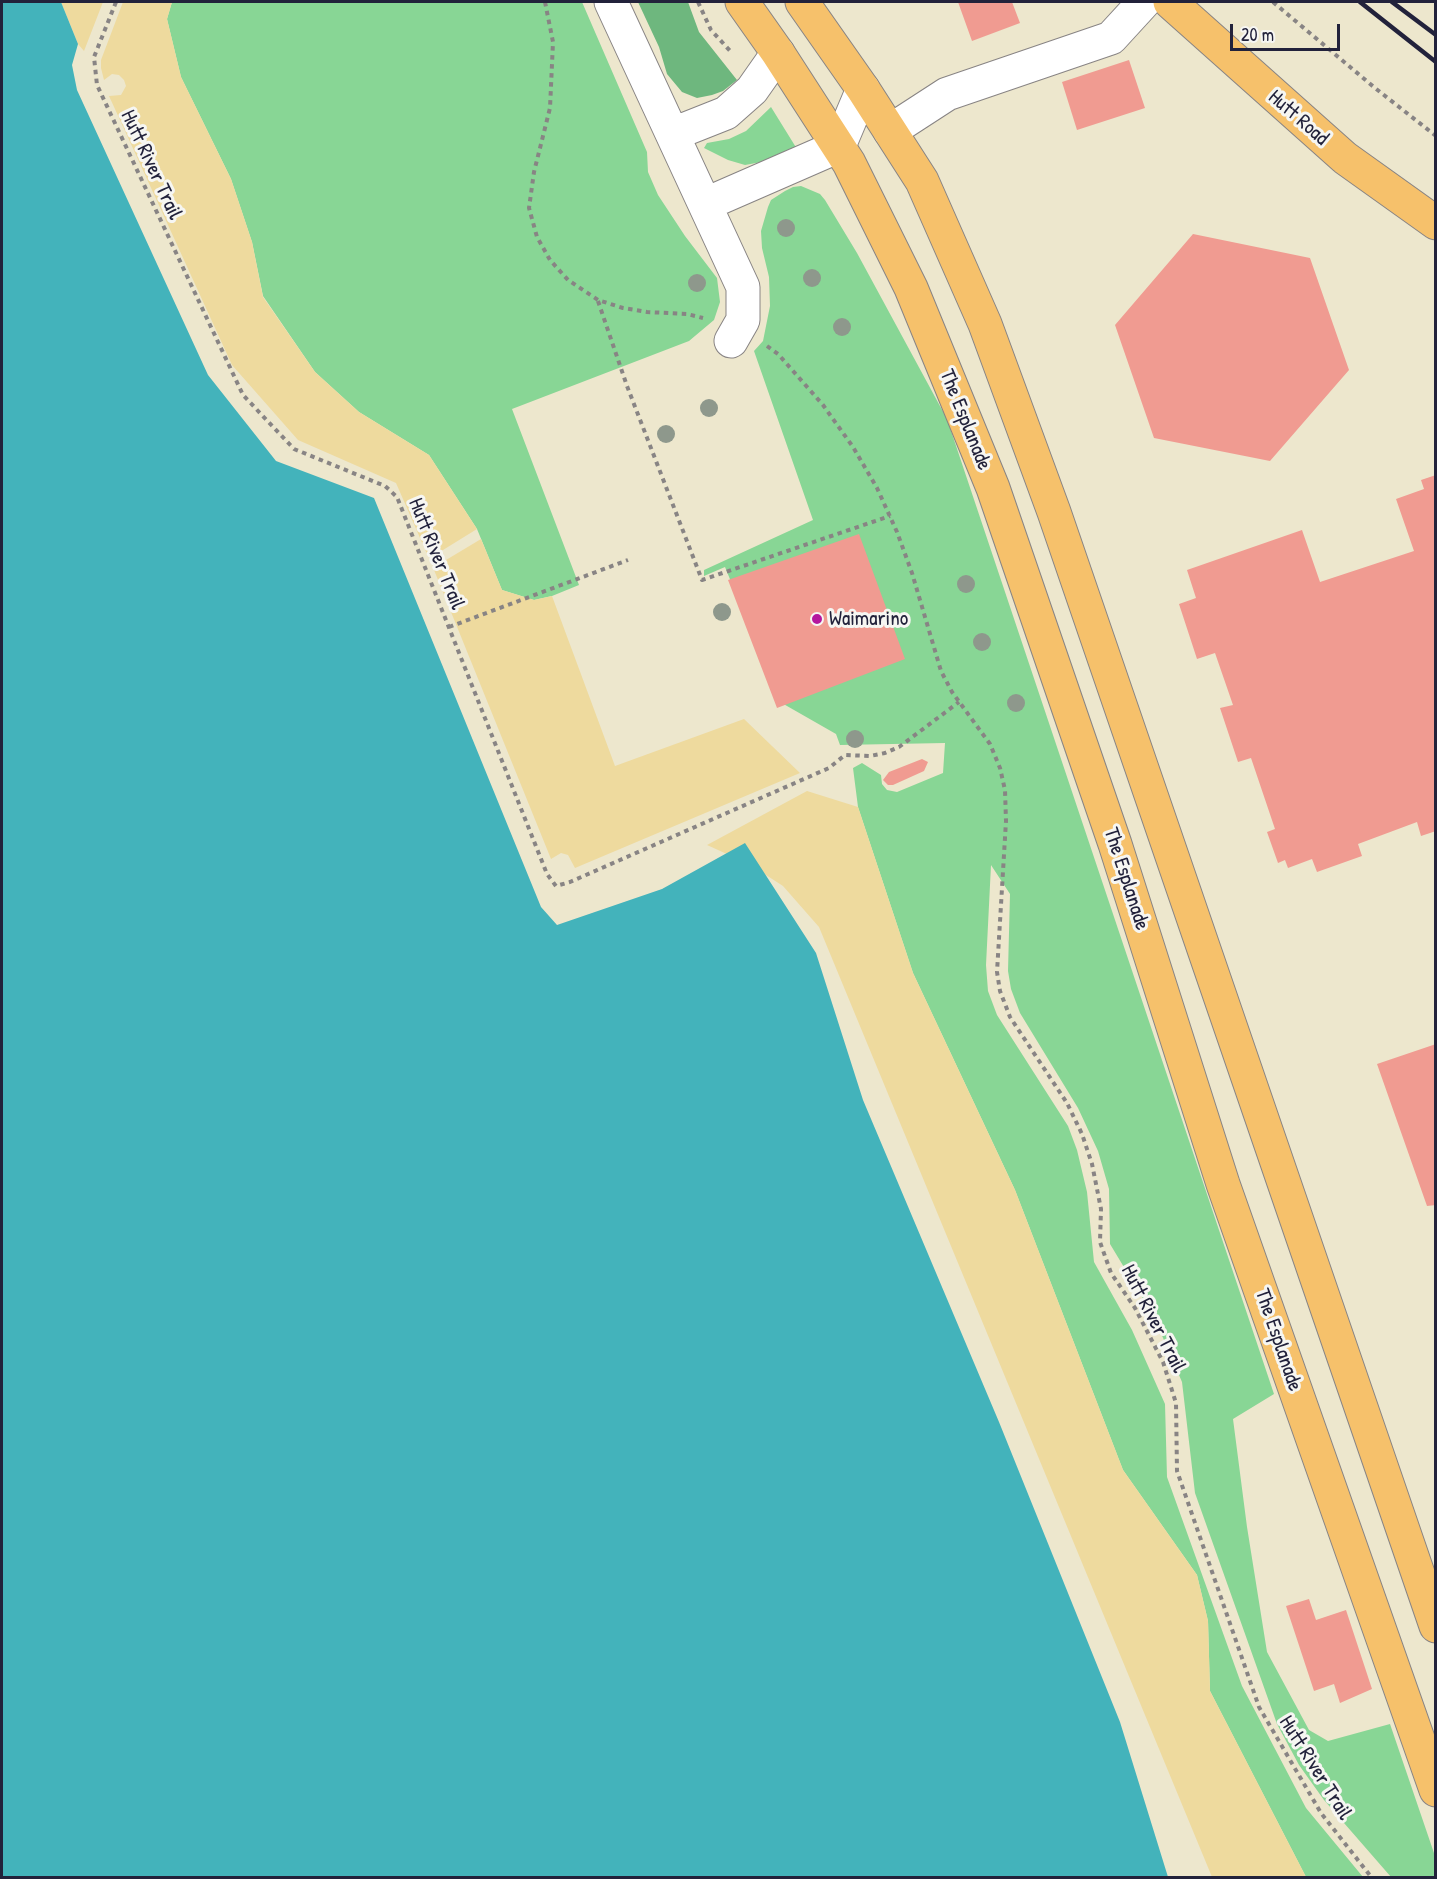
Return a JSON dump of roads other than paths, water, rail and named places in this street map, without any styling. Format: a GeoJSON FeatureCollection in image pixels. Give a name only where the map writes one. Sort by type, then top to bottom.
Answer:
{"type":"FeatureCollection","features":[{"type":"Feature","properties":{"kind":"main road","name":"The Esplanade"},"geometry":{"type":"LineString","coordinates":[[742,2],[839,146],[911,288],[993,488],[1115,844],[1223,1184],[1436,1790]]}},
{"type":"Feature","properties":{"kind":"main road"},"geometry":{"type":"LineString","coordinates":[[802,2],[863,89],[922,181],[985,324],[1042,479],[1425,1562],[1436,1626]]}},
{"type":"Feature","properties":{"kind":"main road","name":"Hutt Road"},"geometry":{"type":"LineString","coordinates":[[1170,2],[1345,158],[1436,223]]}},
{"type":"Feature","properties":{"kind":"lane"},"geometry":{"type":"LineString","coordinates":[[611,2],[743,287],[745,341]]}},
{"type":"Feature","properties":{"kind":"lane"},"geometry":{"type":"LineString","coordinates":[[890,131],[947,93],[1111,38],[1144,2]]}},
{"type":"Feature","properties":{"kind":"lane"},"geometry":{"type":"LineString","coordinates":[[673,134],[726,113],[752,90],[778,53]]}},
{"type":"Feature","properties":{"kind":"lane"},"geometry":{"type":"LineString","coordinates":[[706,204],[839,146],[863,89]]}},
{"type":"Feature","properties":{"kind":"water"},"geometry":{"type":"Polygon","coordinates":[[[2,2],[61,2],[78,44],[72,65],[77,90],[208,375],[276,461],[374,498],[541,907],[557,925],[662,889],[745,843],[816,953],[863,1100],[999,1422],[1120,1722],[1168,1877],[2,1877],[2,2]]]}},
{"type":"Feature","properties":{"kind":"railway"},"geometry":{"type":"LineString","coordinates":[[1360,2],[1436,62]]}},
{"type":"Feature","properties":{"kind":"railway"},"geometry":{"type":"LineString","coordinates":[[1392,2],[1436,35]]}},
{"type":"Feature","properties":{"kind":"place","name":"Waimarino"},"geometry":{"type":"Point","coordinates":[817,619]}}]}
